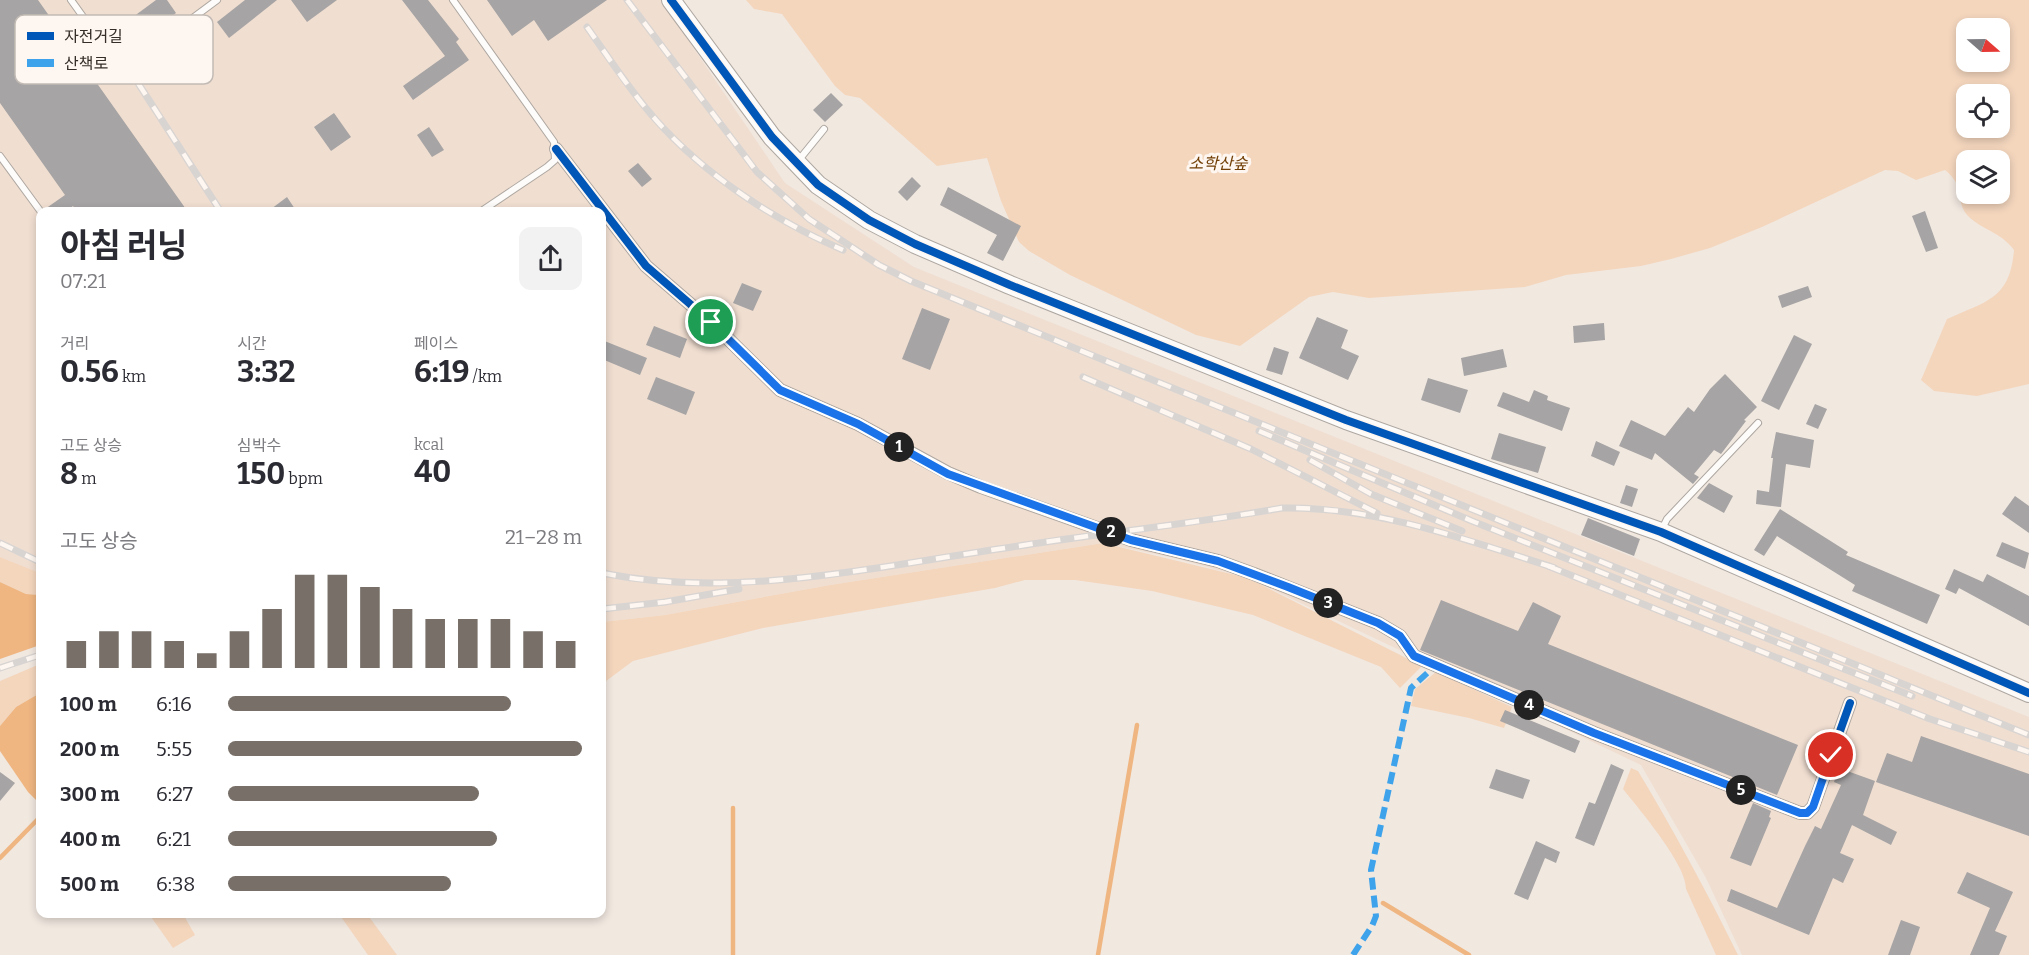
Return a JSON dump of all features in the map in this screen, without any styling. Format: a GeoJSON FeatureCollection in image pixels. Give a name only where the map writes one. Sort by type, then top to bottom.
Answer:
{"type":"FeatureCollection","features":[{"type":"Feature","properties":{"kind":"street"},"geometry":{"type":"LineString","coordinates":[[671,0],[765,128],[796,163],[845,206],[915,244],[1010,285],[1347,420],[1661,532],[2029,693]]}},
{"type":"Feature","properties":{"kind":"street"},"geometry":{"type":"LineString","coordinates":[[556,149],[601,207]]}},
{"type":"Feature","properties":{"kind":"street"},"geometry":{"type":"LineString","coordinates":[[606,214],[646,266],[711,322],[780,390],[858,424],[948,474],[1131,540],[1218,561],[1378,623],[1400,636],[1414,656],[1594,733],[1800,813],[1807,813],[1813,807],[1850,703]]}},
{"type":"Feature","properties":{"kind":"lane"},"geometry":{"type":"LineString","coordinates":[[71,0],[82,15]]}},
{"type":"Feature","properties":{"kind":"lane"},"geometry":{"type":"LineString","coordinates":[[196,15],[216,0]]}},
{"type":"Feature","properties":{"kind":"lane"},"geometry":{"type":"LineString","coordinates":[[453,0],[554,142],[556,149],[555,160],[547,167],[487,207]]}},
{"type":"Feature","properties":{"kind":"lane"},"geometry":{"type":"LineString","coordinates":[[796,163],[824,129]]}},
{"type":"Feature","properties":{"kind":"lane"},"geometry":{"type":"LineString","coordinates":[[0,156],[37,207]]}},
{"type":"Feature","properties":{"kind":"lane"},"geometry":{"type":"LineString","coordinates":[[1661,532],[1667,519],[1758,423]]}},
{"type":"Feature","properties":{"kind":"shaded area"},"geometry":{"type":"Polygon","coordinates":[[[0,0],[661,0],[785,183],[914,267],[2029,717],[2029,955],[1742,955],[1706,878],[1641,765],[1248,578],[1174,558],[1103,543],[830,585],[665,615],[606,622],[606,207],[36,207],[36,571],[0,557],[0,0]]]}},
{"type":"Feature","properties":{"kind":"shaded area"},"geometry":{"type":"Polygon","coordinates":[[[0,582],[26,594],[36,595],[36,646],[0,659],[0,582]]]}},
{"type":"Feature","properties":{"kind":"shaded area"},"geometry":{"type":"Polygon","coordinates":[[[36,695],[36,800],[0,751],[0,726],[16,707],[36,695]]]}},
{"type":"Feature","properties":{"kind":"green space","name":"소학산숲"},"geometry":{"type":"Polygon","coordinates":[[[746,0],[2029,0],[2029,384],[1977,396],[1934,391],[1921,380],[1947,319],[1994,296],[2002,289],[2007,279],[2012,266],[2014,250],[2003,239],[1968,216],[1962,204],[2010,204],[2010,150],[1956,150],[1956,183],[1945,170],[1916,180],[1898,171],[1885,170],[1762,227],[1710,248],[1641,266],[1566,275],[1525,287],[1369,298],[1333,292],[1309,297],[1240,346],[1196,335],[1070,275],[1029,251],[1019,242],[1001,201],[987,158],[937,166],[860,98],[845,95],[835,86],[782,14],[754,9],[746,0]]]}},
{"type":"Feature","properties":{"kind":"green space"},"geometry":{"type":"Polygon","coordinates":[[[1103,543],[1248,578],[1422,666],[1400,688],[1381,667],[1253,615],[1152,591],[1075,580],[1025,580],[995,588],[763,628],[633,661],[606,681],[606,622],[665,615],[830,585],[1103,543]]]}},
{"type":"Feature","properties":{"kind":"green space"},"geometry":{"type":"Polygon","coordinates":[[[0,557],[36,571],[36,595],[26,594],[0,582],[0,557]]]}},
{"type":"Feature","properties":{"kind":"green space"},"geometry":{"type":"Polygon","coordinates":[[[36,666],[36,695],[16,707],[0,726],[0,681],[36,666]]]}},
{"type":"Feature","properties":{"kind":"green space"},"geometry":{"type":"Polygon","coordinates":[[[1436,672],[1512,707],[1504,728],[1411,706],[1415,689],[1436,672]]]}},
{"type":"Feature","properties":{"kind":"green space"},"geometry":{"type":"Polygon","coordinates":[[[1631,768],[1638,771],[1664,816],[1738,955],[1716,955],[1686,889],[1679,866],[1661,837],[1623,789],[1631,768]]]}},
{"type":"Feature","properties":{"kind":"green space"},"geometry":{"type":"Polygon","coordinates":[[[152,918],[185,918],[195,935],[173,948],[152,918]]]}},
{"type":"Feature","properties":{"kind":"green space"},"geometry":{"type":"Polygon","coordinates":[[[342,918],[370,918],[397,955],[368,955],[342,918]]]}},
{"type":"Feature","properties":{"kind":"building"},"geometry":{"type":"Polygon","coordinates":[[[0,0],[38,0],[49,15],[15,15],[15,84],[97,84],[184,207],[48,207],[65,195],[0,103],[0,0]]]}},
{"type":"Feature","properties":{"kind":"building"},"geometry":{"type":"Polygon","coordinates":[[[156,0],[167,0],[176,13],[173,15],[136,15],[156,0]]]}},
{"type":"Feature","properties":{"kind":"building"},"geometry":{"type":"Polygon","coordinates":[[[245,0],[277,0],[229,38],[217,22],[245,0]]]}},
{"type":"Feature","properties":{"kind":"building"},"geometry":{"type":"Polygon","coordinates":[[[291,0],[337,0],[307,22],[291,0]]]}},
{"type":"Feature","properties":{"kind":"building"},"geometry":{"type":"Polygon","coordinates":[[[402,0],[428,0],[459,39],[456,42],[469,60],[413,100],[403,86],[445,56],[402,0]]]}},
{"type":"Feature","properties":{"kind":"building"},"geometry":{"type":"Polygon","coordinates":[[[487,0],[607,0],[548,41],[534,20],[512,36],[487,0]]]}},
{"type":"Feature","properties":{"kind":"building"},"geometry":{"type":"Polygon","coordinates":[[[831,93],[843,105],[825,122],[813,110],[831,93]]]}},
{"type":"Feature","properties":{"kind":"building"},"geometry":{"type":"Polygon","coordinates":[[[334,113],[351,137],[331,151],[314,127],[334,113]]]}},
{"type":"Feature","properties":{"kind":"building"},"geometry":{"type":"Polygon","coordinates":[[[429,127],[444,150],[432,157],[417,135],[429,127]]]}},
{"type":"Feature","properties":{"kind":"building"},"geometry":{"type":"Polygon","coordinates":[[[638,163],[652,179],[642,187],[628,171],[638,163]]]}},
{"type":"Feature","properties":{"kind":"building"},"geometry":{"type":"Polygon","coordinates":[[[912,177],[921,186],[907,201],[898,192],[912,177]]]}},
{"type":"Feature","properties":{"kind":"building"},"geometry":{"type":"Polygon","coordinates":[[[948,187],[1021,226],[1003,261],[987,253],[997,235],[940,205],[948,187]]]}},
{"type":"Feature","properties":{"kind":"building"},"geometry":{"type":"Polygon","coordinates":[[[287,197],[294,207],[274,207],[287,197]]]}},
{"type":"Feature","properties":{"kind":"building"},"geometry":{"type":"Polygon","coordinates":[[[1925,211],[1938,248],[1926,252],[1912,216],[1925,211]]]}},
{"type":"Feature","properties":{"kind":"building"},"geometry":{"type":"Polygon","coordinates":[[[742,283],[762,291],[753,311],[733,303],[742,283]]]}},
{"type":"Feature","properties":{"kind":"building"},"geometry":{"type":"Polygon","coordinates":[[[1808,286],[1812,297],[1782,308],[1778,296],[1808,286]]]}},
{"type":"Feature","properties":{"kind":"building"},"geometry":{"type":"Polygon","coordinates":[[[922,308],[950,319],[930,370],[902,359],[922,308]]]}},
{"type":"Feature","properties":{"kind":"building"},"geometry":{"type":"Polygon","coordinates":[[[1317,317],[1348,330],[1341,348],[1359,356],[1348,380],[1299,358],[1317,317]]]}},
{"type":"Feature","properties":{"kind":"building"},"geometry":{"type":"Polygon","coordinates":[[[1604,323],[1605,340],[1574,343],[1573,326],[1604,323]]]}},
{"type":"Feature","properties":{"kind":"building"},"geometry":{"type":"Polygon","coordinates":[[[654,326],[687,339],[680,358],[646,345],[654,326]]]}},
{"type":"Feature","properties":{"kind":"building"},"geometry":{"type":"Polygon","coordinates":[[[1794,335],[1812,344],[1779,410],[1761,401],[1794,335]]]}},
{"type":"Feature","properties":{"kind":"building"},"geometry":{"type":"Polygon","coordinates":[[[606,342],[647,358],[640,375],[606,361],[606,342]]]}},
{"type":"Feature","properties":{"kind":"building"},"geometry":{"type":"Polygon","coordinates":[[[1274,347],[1289,352],[1282,375],[1266,370],[1274,347]]]}},
{"type":"Feature","properties":{"kind":"building"},"geometry":{"type":"Polygon","coordinates":[[[1503,349],[1507,367],[1464,376],[1461,358],[1503,349]]]}},
{"type":"Feature","properties":{"kind":"building"},"geometry":{"type":"Polygon","coordinates":[[[1725,374],[1757,407],[1744,420],[1746,421],[1721,454],[1714,450],[1694,474],[1699,477],[1693,484],[1655,453],[1652,460],[1619,446],[1631,420],[1665,436],[1688,407],[1694,412],[1710,389],[1725,374]]]}},
{"type":"Feature","properties":{"kind":"building"},"geometry":{"type":"Polygon","coordinates":[[[656,377],[695,392],[686,415],[647,399],[656,377]]]}},
{"type":"Feature","properties":{"kind":"building"},"geometry":{"type":"Polygon","coordinates":[[[1428,378],[1468,390],[1460,413],[1421,400],[1428,378]]]}},
{"type":"Feature","properties":{"kind":"building"},"geometry":{"type":"Polygon","coordinates":[[[1534,390],[1548,396],[1547,400],[1570,408],[1562,431],[1497,406],[1503,392],[1529,402],[1534,390]]]}},
{"type":"Feature","properties":{"kind":"building"},"geometry":{"type":"Polygon","coordinates":[[[1815,404],[1827,409],[1818,429],[1806,424],[1815,404]]]}},
{"type":"Feature","properties":{"kind":"building"},"geometry":{"type":"Polygon","coordinates":[[[1776,432],[1814,440],[1810,468],[1786,464],[1781,507],[1756,504],[1757,490],[1769,492],[1773,458],[1771,458],[1776,432]]]}},
{"type":"Feature","properties":{"kind":"building"},"geometry":{"type":"Polygon","coordinates":[[[1499,433],[1546,447],[1538,473],[1491,459],[1499,433]]]}},
{"type":"Feature","properties":{"kind":"building"},"geometry":{"type":"Polygon","coordinates":[[[1596,441],[1620,452],[1614,466],[1591,456],[1596,441]]]}},
{"type":"Feature","properties":{"kind":"building"},"geometry":{"type":"Polygon","coordinates":[[[1709,483],[1733,496],[1724,513],[1697,498],[1709,483]]]}},
{"type":"Feature","properties":{"kind":"building"},"geometry":{"type":"Polygon","coordinates":[[[1626,485],[1638,489],[1632,507],[1620,503],[1626,485]]]}},
{"type":"Feature","properties":{"kind":"building"},"geometry":{"type":"Polygon","coordinates":[[[2015,496],[2029,506],[2029,533],[2002,514],[2015,496]]]}},
{"type":"Feature","properties":{"kind":"building"},"geometry":{"type":"Polygon","coordinates":[[[1780,509],[1848,552],[1846,555],[1940,595],[1927,624],[1852,591],[1855,585],[1777,536],[1764,556],[1754,550],[1780,509]]]}},
{"type":"Feature","properties":{"kind":"building"},"geometry":{"type":"Polygon","coordinates":[[[1588,518],[1640,539],[1634,556],[1581,535],[1588,518]]]}},
{"type":"Feature","properties":{"kind":"building"},"geometry":{"type":"Polygon","coordinates":[[[2002,542],[2029,553],[2025,569],[1996,556],[2002,542]]]}},
{"type":"Feature","properties":{"kind":"building"},"geometry":{"type":"Polygon","coordinates":[[[1954,569],[1983,582],[1987,574],[2029,596],[2029,626],[1959,588],[1956,594],[1945,589],[1954,569]]]}},
{"type":"Feature","properties":{"kind":"building"},"geometry":{"type":"Polygon","coordinates":[[[1441,600],[1518,631],[1533,602],[1561,616],[1548,644],[1798,745],[1777,795],[1420,650],[1441,600]]]}},
{"type":"Feature","properties":{"kind":"building"},"geometry":{"type":"Polygon","coordinates":[[[1505,710],[1580,741],[1575,753],[1500,721],[1505,710]]]}},
{"type":"Feature","properties":{"kind":"building"},"geometry":{"type":"Polygon","coordinates":[[[1921,736],[2029,774],[2029,836],[1876,782],[1887,753],[1912,762],[1921,736]]]}},
{"type":"Feature","properties":{"kind":"building"},"geometry":{"type":"Polygon","coordinates":[[[1611,764],[1624,770],[1594,846],[1575,838],[1589,802],[1595,804],[1611,764]]]}},
{"type":"Feature","properties":{"kind":"building"},"geometry":{"type":"Polygon","coordinates":[[[1839,768],[1875,781],[1863,815],[1897,832],[1891,845],[1852,825],[1840,853],[1854,859],[1843,883],[1833,878],[1809,935],[1727,901],[1731,889],[1777,908],[1815,826],[1821,829],[1841,785],[1834,782],[1839,768]]]}},
{"type":"Feature","properties":{"kind":"building"},"geometry":{"type":"Polygon","coordinates":[[[1496,769],[1530,780],[1523,799],[1489,788],[1496,769]]]}},
{"type":"Feature","properties":{"kind":"building"},"geometry":{"type":"Polygon","coordinates":[[[0,772],[15,783],[0,801],[0,772]]]}},
{"type":"Feature","properties":{"kind":"building"},"geometry":{"type":"Polygon","coordinates":[[[1753,803],[1771,811],[1769,817],[1771,818],[1751,866],[1730,858],[1753,803]]]}},
{"type":"Feature","properties":{"kind":"building"},"geometry":{"type":"Polygon","coordinates":[[[1536,841],[1560,852],[1556,863],[1545,858],[1528,900],[1514,894],[1536,841]]]}},
{"type":"Feature","properties":{"kind":"building"},"geometry":{"type":"Polygon","coordinates":[[[1967,872],[2013,892],[1995,931],[2007,936],[1999,955],[1970,955],[1990,908],[1957,893],[1967,872]]]}},
{"type":"Feature","properties":{"kind":"building"},"geometry":{"type":"Polygon","coordinates":[[[1901,920],[1920,927],[1910,955],[1888,955],[1901,920]]]}},
{"type":"Feature","properties":{"kind":"waterway"},"geometry":{"type":"LineString","coordinates":[[1098,955],[1137,725]]}},
{"type":"Feature","properties":{"kind":"waterway"},"geometry":{"type":"LineString","coordinates":[[733,808],[733,955]]}},
{"type":"Feature","properties":{"kind":"waterway"},"geometry":{"type":"LineString","coordinates":[[0,858],[36,821]]}},
{"type":"Feature","properties":{"kind":"waterway"},"geometry":{"type":"LineString","coordinates":[[1383,903],[1469,955]]}},
{"type":"Feature","properties":{"kind":"railway"},"geometry":{"type":"LineString","coordinates":[[627,0],[757,172],[809,219],[879,265],[911,281],[1106,361],[2029,735]]}},
{"type":"Feature","properties":{"kind":"railway"},"geometry":{"type":"LineString","coordinates":[[587,27],[646,109],[697,160],[742,195],[792,225],[843,250]]}},
{"type":"Feature","properties":{"kind":"railway"},"geometry":{"type":"LineString","coordinates":[[139,84],[218,207]]}},
{"type":"Feature","properties":{"kind":"railway"},"geometry":{"type":"LineString","coordinates":[[1083,377],[1251,449],[1377,513]]}},
{"type":"Feature","properties":{"kind":"railway"},"geometry":{"type":"LineString","coordinates":[[1259,431],[1472,521],[1912,696]]}},
{"type":"Feature","properties":{"kind":"railway"},"geometry":{"type":"LineString","coordinates":[[1310,460],[1371,494],[1462,531]]}},
{"type":"Feature","properties":{"kind":"railway"},"geometry":{"type":"LineString","coordinates":[[606,574],[653,580],[704,583],[755,582],[807,577],[1282,508],[1317,509],[1386,519],[1454,536],[1555,568]]}},
{"type":"Feature","properties":{"kind":"railway"},"geometry":{"type":"LineString","coordinates":[[0,543],[36,560]]}},
{"type":"Feature","properties":{"kind":"railway"},"geometry":{"type":"LineString","coordinates":[[1548,566],[1930,719],[2029,752]]}},
{"type":"Feature","properties":{"kind":"railway"},"geometry":{"type":"LineString","coordinates":[[606,609],[665,602],[739,589]]}},
{"type":"Feature","properties":{"kind":"railway"},"geometry":{"type":"LineString","coordinates":[[0,668],[36,656]]}},
{"type":"Feature","properties":{"kind":"marked path"},"geometry":{"type":"LineString","coordinates":[[1353,955],[1376,916],[1371,870],[1411,688],[1436,665]]}},
{"type":"Feature","properties":{"kind":"cycle path"},"geometry":{"type":"LineString","coordinates":[[671,0],[772,137],[818,185],[869,220],[915,244],[1010,285],[1346,420],[1661,532],[2029,693]]}},
{"type":"Feature","properties":{"kind":"cycle path"},"geometry":{"type":"LineString","coordinates":[[556,149],[601,207]]}},
{"type":"Feature","properties":{"kind":"cycle path"},"geometry":{"type":"LineString","coordinates":[[606,214],[646,266],[711,322],[780,390],[858,424],[948,473],[981,487],[1131,540],[1218,561],[1378,623],[1400,636],[1414,656],[1594,733],[1800,813],[1807,813],[1813,807],[1850,703]]}},
{"type":"Feature","properties":{"kind":"route"},"geometry":{"type":"LineString","coordinates":[[711,322],[780,390],[858,424],[948,474],[1023,503],[1131,540],[1218,561],[1288,587],[1378,623],[1400,636],[1414,656],[1594,733],[1800,813],[1807,813],[1813,807],[1831,755]]}}]}
